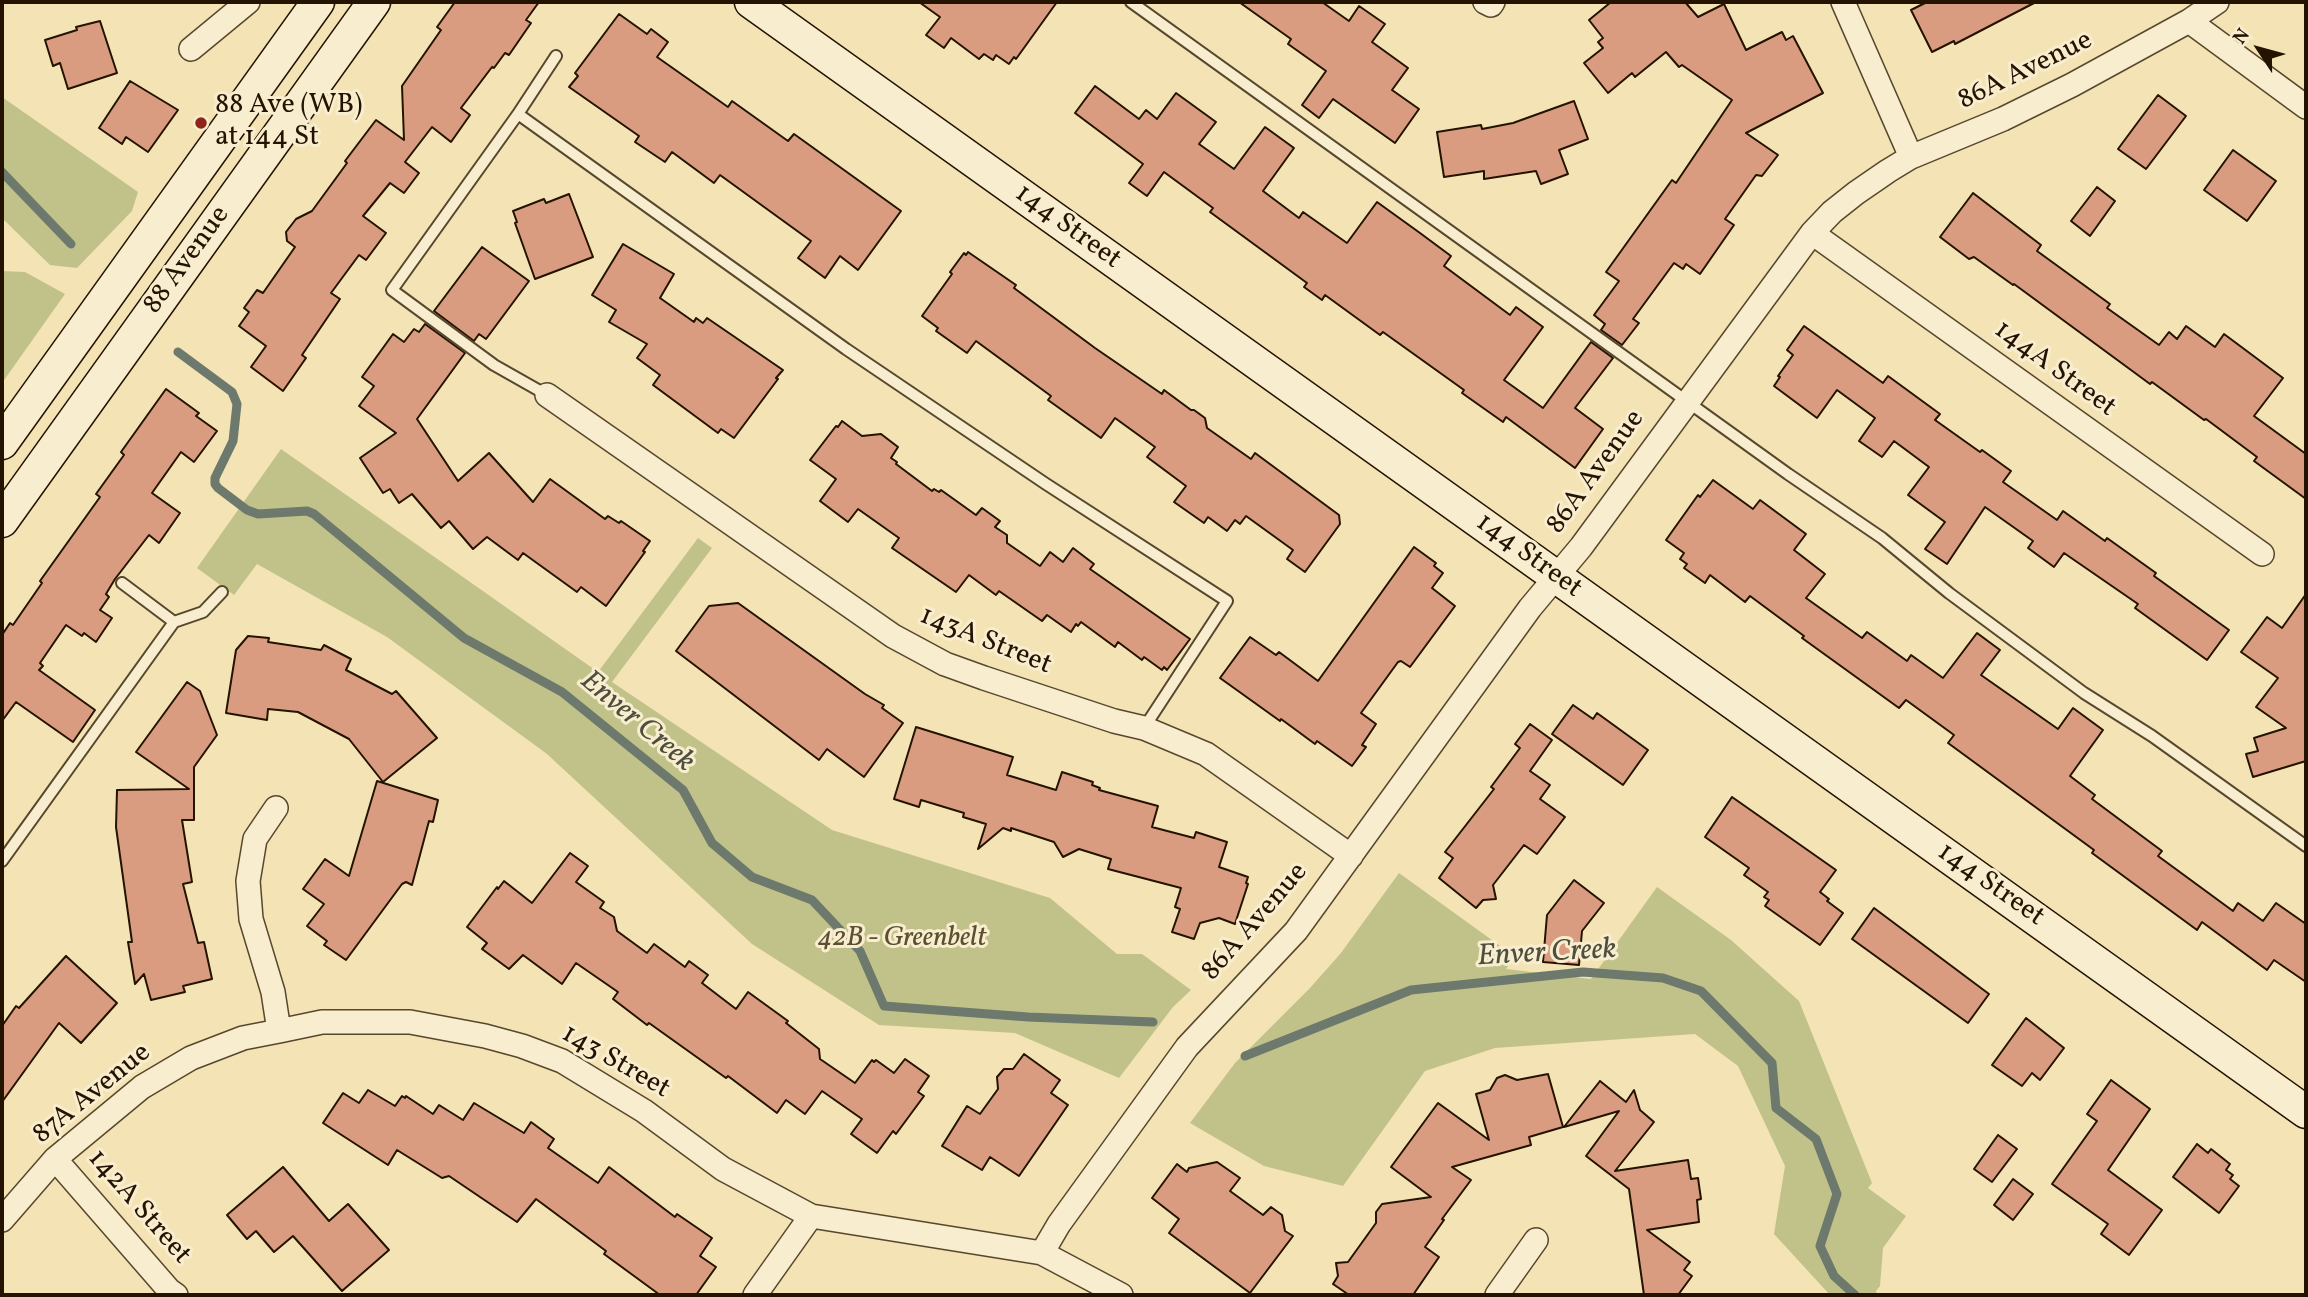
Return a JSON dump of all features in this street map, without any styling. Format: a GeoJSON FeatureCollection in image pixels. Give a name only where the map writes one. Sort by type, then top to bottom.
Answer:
{"type":"FeatureCollection","features":[{"type":"Feature","properties":{"kind":"main road","name":"88 Avenue"},"geometry":{"type":"LineString","coordinates":[[2,443],[318,2]]}},
{"type":"Feature","properties":{"kind":"main road","name":"88 Avenue"},"geometry":{"type":"LineString","coordinates":[[2,521],[374,2]]}},
{"type":"Feature","properties":{"kind":"main road","name":"144 Street"},"geometry":{"type":"LineString","coordinates":[[751,2],[2306,1112]]}},
{"type":"Feature","properties":{"kind":"street"},"geometry":{"type":"LineString","coordinates":[[191,49],[248,2]]}},
{"type":"Feature","properties":{"kind":"street"},"geometry":{"type":"LineString","coordinates":[[1485,2],[1490,5],[1493,2]]}},
{"type":"Feature","properties":{"kind":"street"},"geometry":{"type":"LineString","coordinates":[[1843,2],[1911,157]]}},
{"type":"Feature","properties":{"kind":"street","name":"86A Avenue"},"geometry":{"type":"LineString","coordinates":[[1042,1253],[1059,1224],[1187,1047],[1282,947],[1530,608],[1586,541],[1686,401],[1812,233],[1856,192],[1911,157],[2032,105],[2189,22],[2217,2]]}},
{"type":"Feature","properties":{"kind":"street"},"geometry":{"type":"LineString","coordinates":[[2189,22],[2306,107]]}},
{"type":"Feature","properties":{"kind":"street","name":"144A Street"},"geometry":{"type":"LineString","coordinates":[[1812,233],[2262,554]]}},
{"type":"Feature","properties":{"kind":"street","name":"143A Street"},"geometry":{"type":"LineString","coordinates":[[547,395],[893,636],[945,664],[1114,721],[1144,728],[1214,759],[1351,856]]}},
{"type":"Feature","properties":{"kind":"street"},"geometry":{"type":"LineString","coordinates":[[276,808],[255,839],[248,881],[251,919],[273,992],[279,1031]]}},
{"type":"Feature","properties":{"kind":"street","name":"143 Street"},"geometry":{"type":"LineString","coordinates":[[279,1031],[322,1022],[411,1022],[522,1046],[562,1061],[644,1111],[723,1169],[811,1216],[1042,1253],[1121,1295]]}},
{"type":"Feature","properties":{"kind":"street","name":"87A Avenue"},"geometry":{"type":"LineString","coordinates":[[2,1220],[55,1159],[142,1087],[191,1058],[243,1038],[279,1031]]}},
{"type":"Feature","properties":{"kind":"street","name":"142A Street"},"geometry":{"type":"LineString","coordinates":[[55,1159],[176,1295]]}},
{"type":"Feature","properties":{"kind":"street"},"geometry":{"type":"LineString","coordinates":[[755,1295],[811,1216]]}},
{"type":"Feature","properties":{"kind":"street"},"geometry":{"type":"LineString","coordinates":[[1497,1295],[1536,1240]]}},
{"type":"Feature","properties":{"kind":"lane"},"geometry":{"type":"LineString","coordinates":[[1131,2],[1788,474],[1882,538],[1950,593],[2084,693],[2152,737],[2306,846]]}},
{"type":"Feature","properties":{"kind":"lane"},"geometry":{"type":"LineString","coordinates":[[547,395],[494,365],[392,290],[518,114],[556,56]]}},
{"type":"Feature","properties":{"kind":"lane"},"geometry":{"type":"LineString","coordinates":[[518,114],[857,357],[1227,601],[1144,728]]}},
{"type":"Feature","properties":{"kind":"lane"},"geometry":{"type":"LineString","coordinates":[[122,583],[174,622]]}},
{"type":"Feature","properties":{"kind":"lane"},"geometry":{"type":"LineString","coordinates":[[2,861],[174,622],[203,612],[222,592]]}},
{"type":"Feature","properties":{"kind":"green space"},"geometry":{"type":"Polygon","coordinates":[[[2,97],[138,192],[132,211],[77,268],[50,265],[2,218],[2,97]]]}},
{"type":"Feature","properties":{"kind":"green space"},"geometry":{"type":"Polygon","coordinates":[[[2,271],[25,272],[65,294],[2,383],[2,271]]]}},
{"type":"Feature","properties":{"kind":"green space","name":"42B - Greenbelt"},"geometry":{"type":"Polygon","coordinates":[[[281,449],[598,672],[698,538],[712,548],[612,682],[832,830],[1050,898],[1117,954],[1142,954],[1191,990],[1173,1007],[1119,1078],[1015,1033],[879,1025],[752,944],[547,754],[387,637],[257,564],[234,595],[197,568],[281,449]]]}},
{"type":"Feature","properties":{"kind":"green space"},"geometry":{"type":"Polygon","coordinates":[[[1399,873],[1514,956],[1506,969],[1591,979],[1657,887],[1731,940],[1799,1001],[1872,1183],[1868,1188],[1906,1216],[1883,1248],[1877,1295],[1830,1295],[1774,1234],[1785,1166],[1738,1066],[1695,1034],[1495,1048],[1425,1071],[1343,1186],[1264,1166],[1190,1123],[1235,1063],[1341,953],[1399,873]]]}},
{"type":"Feature","properties":{"kind":"building"},"geometry":{"type":"Polygon","coordinates":[[[455,2],[539,2],[526,20],[531,23],[509,55],[505,53],[494,68],[492,67],[461,108],[470,115],[451,142],[432,127],[405,162],[419,173],[404,193],[390,183],[363,216],[386,233],[366,260],[359,255],[331,293],[340,299],[302,355],[306,358],[283,391],[251,367],[266,346],[239,326],[249,312],[244,308],[257,290],[263,293],[295,247],[287,241],[286,232],[296,219],[312,211],[376,120],[404,140],[402,86],[441,30],[437,27],[455,2]]]}},
{"type":"Feature","properties":{"kind":"building"},"geometry":{"type":"Polygon","coordinates":[[[919,2],[1057,2],[1016,59],[1014,57],[1009,64],[996,55],[993,60],[984,54],[979,59],[951,38],[944,48],[926,35],[940,17],[919,2]]]}},
{"type":"Feature","properties":{"kind":"building"},"geometry":{"type":"Polygon","coordinates":[[[1239,2],[1322,2],[1349,21],[1359,6],[1385,24],[1372,42],[1408,68],[1392,90],[1419,109],[1395,143],[1333,99],[1319,118],[1302,105],[1326,71],[1288,44],[1291,39],[1239,2]]]}},
{"type":"Feature","properties":{"kind":"building"},"geometry":{"type":"Polygon","coordinates":[[[1611,2],[1685,2],[1698,17],[1724,4],[1746,50],[1782,32],[1786,40],[1793,36],[1823,93],[1746,133],[1778,155],[1762,176],[1756,175],[1725,219],[1734,225],[1700,274],[1686,264],[1683,269],[1674,263],[1633,319],[1639,323],[1622,345],[1601,330],[1605,324],[1594,315],[1619,281],[1606,272],[1672,180],[1676,183],[1732,100],[1682,65],[1679,67],[1666,52],[1635,77],[1632,73],[1608,93],[1584,63],[1603,48],[1598,42],[1603,38],[1589,20],[1611,2]]]}},
{"type":"Feature","properties":{"kind":"building"},"geometry":{"type":"Polygon","coordinates":[[[1927,2],[2036,2],[1955,44],[1954,41],[1932,52],[1911,10],[1927,2]]]}},
{"type":"Feature","properties":{"kind":"building"},"geometry":{"type":"Polygon","coordinates":[[[619,14],[647,34],[651,29],[668,42],[657,57],[728,107],[732,101],[788,141],[794,134],[901,211],[858,270],[840,256],[825,278],[798,258],[811,241],[720,175],[714,183],[672,152],[665,162],[635,142],[639,136],[569,87],[578,76],[575,73],[619,14]]]}},
{"type":"Feature","properties":{"kind":"building"},"geometry":{"type":"Polygon","coordinates":[[[100,21],[117,73],[68,89],[60,63],[53,66],[45,40],[77,30],[76,27],[100,21]]]}},
{"type":"Feature","properties":{"kind":"building"},"geometry":{"type":"Polygon","coordinates":[[[130,81],[178,110],[148,152],[126,137],[122,144],[99,128],[130,81]]]}},
{"type":"Feature","properties":{"kind":"building"},"geometry":{"type":"Polygon","coordinates":[[[1095,86],[1139,119],[1146,110],[1157,119],[1176,93],[1216,122],[1199,144],[1234,169],[1265,127],[1294,148],[1263,191],[1299,218],[1303,212],[1347,243],[1377,202],[1451,256],[1444,266],[1510,315],[1516,307],[1543,327],[1504,380],[1543,408],[1591,342],[1613,358],[1575,408],[1603,429],[1575,468],[1506,417],[1503,422],[1462,393],[1464,390],[1383,332],[1380,335],[1325,295],[1322,300],[1304,287],[1307,283],[1210,212],[1213,208],[1164,172],[1147,196],[1129,183],[1143,164],[1075,113],[1095,86]]]}},
{"type":"Feature","properties":{"kind":"building"},"geometry":{"type":"Polygon","coordinates":[[[2158,95],[2186,116],[2146,169],[2118,149],[2158,95]]]}},
{"type":"Feature","properties":{"kind":"building"},"geometry":{"type":"Polygon","coordinates":[[[1574,101],[1588,139],[1559,150],[1568,174],[1541,184],[1536,171],[1484,179],[1484,171],[1444,177],[1437,132],[1481,125],[1482,129],[1513,123],[1574,101]]]}},
{"type":"Feature","properties":{"kind":"building"},"geometry":{"type":"Polygon","coordinates":[[[2233,150],[2276,181],[2247,221],[2204,190],[2233,150]]]}},
{"type":"Feature","properties":{"kind":"building"},"geometry":{"type":"Polygon","coordinates":[[[2097,187],[2115,201],[2090,236],[2071,221],[2097,187]]]}},
{"type":"Feature","properties":{"kind":"building"},"geometry":{"type":"Polygon","coordinates":[[[1973,193],[2041,245],[2037,251],[2110,304],[2107,308],[2159,345],[2169,332],[2177,339],[2186,326],[2215,347],[2224,334],[2283,378],[2254,416],[2306,454],[2306,499],[2254,461],[2257,457],[2206,419],[2152,382],[2150,384],[2014,284],[1974,257],[1969,259],[1940,237],[1973,193]]]}},
{"type":"Feature","properties":{"kind":"building"},"geometry":{"type":"Polygon","coordinates":[[[569,194],[593,257],[535,279],[513,211],[544,199],[546,203],[569,194]]]}},
{"type":"Feature","properties":{"kind":"building"},"geometry":{"type":"Polygon","coordinates":[[[623,244],[674,274],[660,298],[694,322],[696,318],[703,323],[707,318],[783,370],[734,438],[721,429],[718,433],[653,385],[660,375],[637,358],[647,344],[609,322],[616,310],[592,295],[623,244]]]}},
{"type":"Feature","properties":{"kind":"building"},"geometry":{"type":"Polygon","coordinates":[[[482,247],[529,281],[486,339],[479,334],[474,341],[434,311],[482,247]]]}},
{"type":"Feature","properties":{"kind":"building"},"geometry":{"type":"Polygon","coordinates":[[[968,252],[1016,285],[1014,288],[1095,348],[1162,394],[1164,390],[1205,418],[1207,428],[1251,459],[1255,453],[1339,515],[1340,524],[1305,572],[1287,559],[1293,550],[1246,516],[1240,524],[1235,520],[1227,531],[1208,517],[1204,523],[1174,502],[1186,486],[1147,457],[1155,447],[1115,418],[1101,438],[1048,400],[1051,396],[976,341],[967,353],[936,331],[938,328],[922,316],[952,274],[950,272],[964,253],[966,255],[968,252]]]}},
{"type":"Feature","properties":{"kind":"building"},"geometry":{"type":"Polygon","coordinates":[[[425,324],[465,353],[417,419],[458,481],[489,453],[533,502],[550,479],[605,519],[608,516],[619,523],[621,521],[650,541],[606,606],[581,587],[577,592],[523,553],[518,560],[487,537],[473,549],[449,521],[441,528],[412,494],[399,503],[390,489],[383,493],[360,458],[396,433],[359,406],[374,386],[362,377],[393,334],[404,342],[414,329],[419,332],[425,324]]]}},
{"type":"Feature","properties":{"kind":"building"},"geometry":{"type":"Polygon","coordinates":[[[1804,326],[1883,383],[1888,376],[1940,414],[1935,420],[2011,471],[2003,482],[2057,520],[2063,511],[2105,541],[2107,538],[2229,630],[2207,660],[2135,608],[2138,604],[2064,553],[2054,567],[2028,548],[2033,541],[1985,507],[1947,564],[1925,549],[1945,522],[1908,495],[1929,467],[1894,441],[1882,457],[1859,441],[1875,418],[1837,390],[1817,418],[1774,386],[1793,355],[1787,350],[1804,326]]]}},
{"type":"Feature","properties":{"kind":"building"},"geometry":{"type":"Polygon","coordinates":[[[166,389],[199,413],[196,416],[217,431],[194,462],[181,452],[152,493],[180,513],[159,543],[149,535],[115,579],[106,594],[109,597],[100,610],[112,618],[96,642],[66,625],[40,663],[43,666],[39,670],[95,710],[73,742],[16,702],[2,721],[2,635],[10,623],[13,625],[42,583],[40,581],[100,497],[96,494],[124,455],[121,452],[166,389]]]}},
{"type":"Feature","properties":{"kind":"building"},"geometry":{"type":"Polygon","coordinates":[[[842,421],[862,436],[881,434],[898,447],[891,458],[932,491],[941,490],[976,515],[982,508],[1000,521],[995,527],[1007,535],[1007,543],[1040,566],[1050,552],[1063,562],[1073,548],[1094,564],[1090,569],[1190,639],[1167,670],[1164,667],[1162,670],[1144,657],[1142,660],[1118,642],[1115,647],[1081,622],[1078,626],[1076,624],[1071,632],[1047,615],[1042,621],[999,591],[996,595],[969,575],[956,592],[892,548],[899,538],[858,509],[848,522],[820,501],[836,479],[810,460],[842,421]]]}},
{"type":"Feature","properties":{"kind":"building"},"geometry":{"type":"Polygon","coordinates":[[[1713,480],[1753,509],[1760,500],[1806,534],[1794,550],[1825,574],[1806,598],[1862,638],[1867,632],[1907,661],[1911,655],[1943,678],[1977,633],[2000,650],[1981,675],[2058,729],[2073,708],[2103,730],[2070,776],[2095,795],[2092,799],[2162,851],[2158,856],[2233,911],[2238,903],[2263,921],[2276,903],[2306,924],[2306,982],[2274,960],[2267,970],[2202,922],[2197,930],[2092,853],[2094,850],[1948,743],[1954,735],[1906,700],[1899,708],[1802,638],[1804,636],[1750,596],[1745,602],[1710,575],[1705,583],[1684,568],[1687,564],[1680,559],[1684,553],[1666,540],[1698,495],[1700,497],[1713,480]]]}},
{"type":"Feature","properties":{"kind":"building"},"geometry":{"type":"Polygon","coordinates":[[[1414,547],[1436,563],[1434,566],[1443,573],[1432,588],[1455,606],[1410,667],[1398,662],[1361,713],[1376,724],[1362,745],[1366,747],[1352,766],[1317,741],[1315,744],[1281,719],[1280,721],[1220,678],[1250,637],[1276,655],[1279,652],[1318,681],[1414,547]]]}},
{"type":"Feature","properties":{"kind":"building"},"geometry":{"type":"Polygon","coordinates":[[[2306,594],[2306,761],[2253,777],[2246,754],[2258,751],[2254,738],[2286,728],[2256,707],[2278,678],[2241,652],[2267,617],[2282,628],[2306,594]]]}},
{"type":"Feature","properties":{"kind":"building"},"geometry":{"type":"Polygon","coordinates":[[[738,603],[884,705],[882,708],[903,723],[864,777],[827,749],[819,760],[676,651],[709,606],[738,603]]]}},
{"type":"Feature","properties":{"kind":"building"},"geometry":{"type":"Polygon","coordinates":[[[248,636],[269,638],[268,642],[321,650],[324,645],[351,659],[346,670],[392,694],[396,691],[437,738],[383,782],[349,739],[298,712],[268,709],[267,720],[226,713],[236,650],[248,636]]]}},
{"type":"Feature","properties":{"kind":"building"},"geometry":{"type":"Polygon","coordinates":[[[187,682],[200,691],[217,735],[194,767],[194,820],[182,820],[192,882],[183,884],[198,943],[204,942],[212,979],[183,986],[185,992],[151,1000],[144,974],[135,984],[128,942],[132,942],[116,827],[117,790],[189,789],[136,752],[187,682]]]}},
{"type":"Feature","properties":{"kind":"building"},"geometry":{"type":"Polygon","coordinates":[[[1573,705],[1593,719],[1597,713],[1648,750],[1623,785],[1552,734],[1573,705]]]}},
{"type":"Feature","properties":{"kind":"building"},"geometry":{"type":"Polygon","coordinates":[[[1530,724],[1552,740],[1530,771],[1550,785],[1540,799],[1565,817],[1537,854],[1524,845],[1493,885],[1496,899],[1483,900],[1476,908],[1439,878],[1453,858],[1445,852],[1494,789],[1491,787],[1520,748],[1515,744],[1530,724]]]}},
{"type":"Feature","properties":{"kind":"building"},"geometry":{"type":"Polygon","coordinates":[[[916,727],[1013,757],[1007,775],[1056,790],[1062,772],[1093,782],[1092,785],[1100,788],[1099,790],[1158,806],[1152,827],[1194,838],[1196,832],[1227,842],[1219,867],[1248,877],[1235,924],[1219,918],[1200,923],[1194,939],[1172,932],[1180,909],[1175,907],[1181,888],[1108,869],[1111,859],[1079,849],[1063,857],[1054,842],[1011,828],[1011,831],[1003,828],[978,849],[986,824],[963,817],[964,813],[921,800],[919,807],[894,799],[916,727]]]}},
{"type":"Feature","properties":{"kind":"building"},"geometry":{"type":"Polygon","coordinates":[[[377,781],[438,800],[433,822],[429,821],[412,885],[406,882],[402,884],[346,960],[324,945],[327,941],[307,926],[324,904],[303,889],[325,859],[349,876],[377,781]]]}},
{"type":"Feature","properties":{"kind":"building"},"geometry":{"type":"Polygon","coordinates":[[[1732,797],[1836,870],[1820,892],[1843,913],[1820,945],[1765,906],[1769,900],[1764,897],[1768,892],[1744,875],[1749,868],[1705,837],[1732,797]]]}},
{"type":"Feature","properties":{"kind":"building"},"geometry":{"type":"Polygon","coordinates":[[[570,853],[588,866],[576,882],[604,902],[600,908],[614,917],[617,931],[647,953],[654,944],[685,967],[689,961],[708,975],[702,983],[736,1009],[748,992],[788,1021],[786,1023],[819,1049],[820,1059],[855,1083],[872,1060],[894,1073],[905,1059],[929,1076],[918,1092],[924,1096],[896,1134],[893,1131],[877,1153],[851,1134],[862,1119],[822,1091],[805,1114],[786,1100],[777,1113],[728,1076],[726,1078],[649,1023],[647,1025],[613,999],[618,992],[576,963],[562,984],[523,955],[509,969],[482,949],[487,943],[467,927],[497,887],[498,889],[504,881],[532,903],[570,853]]]}},
{"type":"Feature","properties":{"kind":"building"},"geometry":{"type":"Polygon","coordinates":[[[1574,880],[1604,903],[1582,931],[1579,965],[1543,962],[1547,915],[1574,880]]]}},
{"type":"Feature","properties":{"kind":"building"},"geometry":{"type":"Polygon","coordinates":[[[1874,908],[1989,994],[1968,1023],[1852,939],[1874,908]]]}},
{"type":"Feature","properties":{"kind":"building"},"geometry":{"type":"Polygon","coordinates":[[[66,956],[117,1003],[81,1043],[59,1023],[2,1102],[2,1026],[16,1006],[19,1008],[66,956]]]}},
{"type":"Feature","properties":{"kind":"building"},"geometry":{"type":"Polygon","coordinates":[[[2026,1018],[2064,1048],[2040,1080],[2032,1073],[2022,1086],[1992,1065],[2026,1018]]]}},
{"type":"Feature","properties":{"kind":"building"},"geometry":{"type":"Polygon","coordinates":[[[1024,1054],[1060,1080],[1051,1093],[1068,1105],[1019,1176],[990,1157],[982,1170],[942,1146],[967,1106],[980,1114],[998,1089],[997,1077],[1004,1069],[1013,1069],[1024,1054]]]}},
{"type":"Feature","properties":{"kind":"building"},"geometry":{"type":"Polygon","coordinates":[[[1548,1074],[1563,1127],[1529,1137],[1531,1145],[1452,1167],[1471,1180],[1425,1247],[1439,1257],[1413,1295],[1349,1295],[1333,1284],[1338,1276],[1336,1263],[1348,1262],[1376,1223],[1376,1212],[1382,1204],[1431,1197],[1391,1167],[1438,1103],[1489,1140],[1476,1094],[1490,1090],[1497,1078],[1505,1075],[1517,1080],[1548,1074]]]}},
{"type":"Feature","properties":{"kind":"building"},"geometry":{"type":"Polygon","coordinates":[[[2111,1080],[2150,1109],[2108,1170],[2162,1210],[2129,1255],[2101,1234],[2108,1224],[2052,1184],[2097,1121],[2087,1114],[2111,1080]]]}},
{"type":"Feature","properties":{"kind":"building"},"geometry":{"type":"Polygon","coordinates":[[[1600,1081],[1626,1102],[1634,1090],[1640,1110],[1654,1122],[1615,1171],[1688,1160],[1691,1179],[1698,1178],[1701,1199],[1697,1200],[1699,1222],[1647,1230],[1690,1262],[1684,1270],[1692,1276],[1678,1295],[1644,1295],[1629,1189],[1586,1156],[1619,1111],[1564,1127],[1600,1081]]]}},
{"type":"Feature","properties":{"kind":"building"},"geometry":{"type":"Polygon","coordinates":[[[368,1090],[395,1106],[402,1096],[406,1096],[433,1114],[439,1105],[463,1120],[474,1103],[524,1133],[531,1122],[554,1139],[548,1148],[598,1183],[609,1167],[675,1217],[677,1214],[712,1238],[700,1256],[716,1267],[696,1295],[660,1295],[536,1199],[517,1222],[449,1176],[442,1178],[397,1150],[388,1165],[323,1123],[343,1093],[359,1103],[368,1090]]]}},
{"type":"Feature","properties":{"kind":"building"},"geometry":{"type":"Polygon","coordinates":[[[1998,1135],[2017,1149],[1992,1182],[1974,1169],[1998,1135]]]}},
{"type":"Feature","properties":{"kind":"building"},"geometry":{"type":"Polygon","coordinates":[[[2197,1144],[2208,1153],[2211,1149],[2230,1164],[2226,1170],[2233,1175],[2230,1179],[2239,1186],[2219,1213],[2173,1177],[2197,1144]]]}},
{"type":"Feature","properties":{"kind":"building"},"geometry":{"type":"Polygon","coordinates":[[[1217,1162],[1240,1178],[1230,1191],[1263,1215],[1271,1207],[1282,1215],[1285,1231],[1293,1236],[1250,1293],[1169,1233],[1179,1219],[1152,1198],[1177,1164],[1187,1172],[1189,1168],[1217,1162]]]}},
{"type":"Feature","properties":{"kind":"building"},"geometry":{"type":"Polygon","coordinates":[[[283,1167],[329,1221],[348,1204],[389,1250],[342,1291],[293,1236],[274,1252],[256,1231],[247,1239],[227,1215],[283,1167]]]}},
{"type":"Feature","properties":{"kind":"building"},"geometry":{"type":"Polygon","coordinates":[[[2013,1179],[2033,1194],[2013,1220],[1994,1205],[2013,1179]]]}},
{"type":"Feature","properties":{"kind":"waterway","name":"Enver Creek"},"geometry":{"type":"LineString","coordinates":[[2,172],[71,244]]}},
{"type":"Feature","properties":{"kind":"waterway","name":"Enver Creek"},"geometry":{"type":"LineString","coordinates":[[178,352],[232,392],[237,404],[233,441],[215,478],[218,488],[247,510],[258,514],[307,511],[314,514],[464,638],[562,692],[683,790],[712,843],[752,877],[812,900],[860,951],[884,1006],[1028,1017],[1153,1022]]}},
{"type":"Feature","properties":{"kind":"waterway","name":"Enver Creek"},"geometry":{"type":"LineString","coordinates":[[1245,1056],[1411,990],[1583,972],[1663,978],[1701,991],[1772,1063],[1776,1108],[1816,1139],[1837,1194],[1820,1246],[1834,1276],[1855,1295]]}},
{"type":"Feature","properties":{"kind":"place","name":"88 Ave (WB) at 144 St"},"geometry":{"type":"Point","coordinates":[201,123]}}]}
